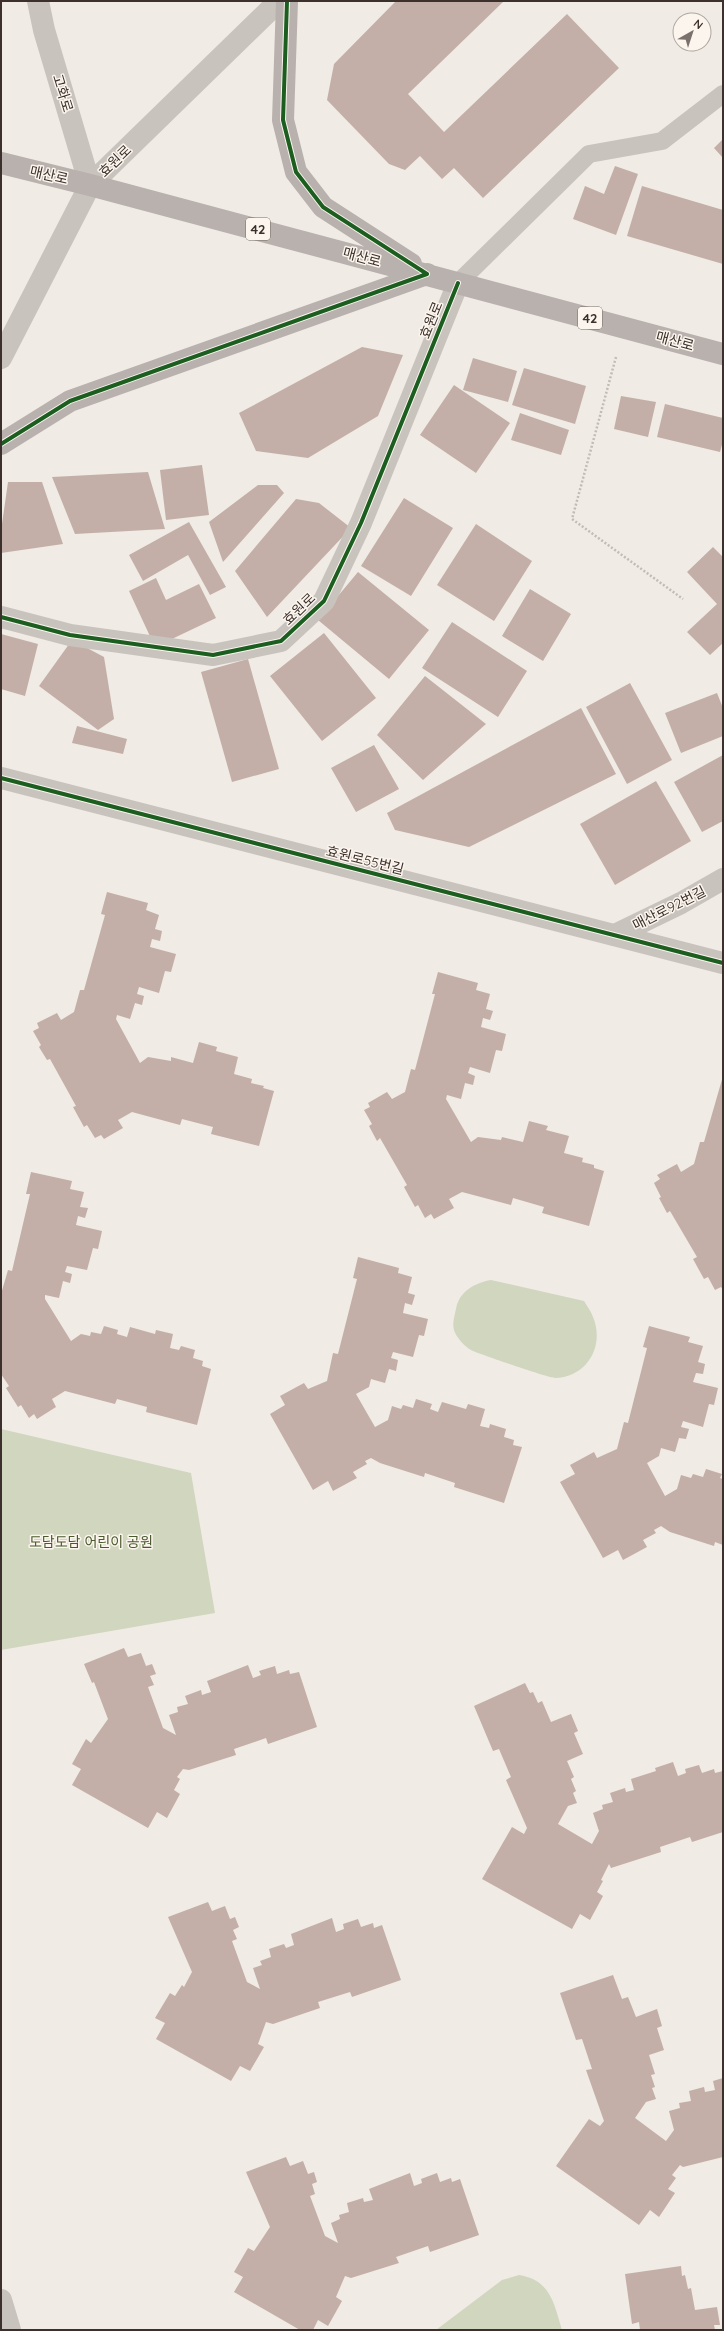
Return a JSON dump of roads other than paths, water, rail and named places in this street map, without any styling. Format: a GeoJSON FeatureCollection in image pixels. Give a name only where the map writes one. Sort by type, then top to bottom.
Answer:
{"type":"FeatureCollection","features":[{"type":"Feature","properties":{"kind":"main road"},"geometry":{"type":"LineString","coordinates":[[287,1],[283,120],[296,172],[323,207],[427,274]]}},
{"type":"Feature","properties":{"kind":"main road","name":"매산로"},"geometry":{"type":"LineString","coordinates":[[1,163],[427,274],[723,354]]}},
{"type":"Feature","properties":{"kind":"main road"},"geometry":{"type":"LineString","coordinates":[[1,444],[70,401],[427,274]]}},
{"type":"Feature","properties":{"kind":"street","name":"고화로"},"geometry":{"type":"LineString","coordinates":[[38,1],[44,30],[90,185]]}},
{"type":"Feature","properties":{"kind":"street","name":"효원로"},"geometry":{"type":"LineString","coordinates":[[1,358],[90,185],[279,1]]}},
{"type":"Feature","properties":{"kind":"street","name":"효원로"},"geometry":{"type":"LineString","coordinates":[[1,617],[70,635],[213,655],[281,641],[324,601],[361,523],[458,283]]}},
{"type":"Feature","properties":{"kind":"street","name":"효원로55번길"},"geometry":{"type":"LineString","coordinates":[[1,778],[723,963]]}},
{"type":"Feature","properties":{"kind":"street","name":"매산로92번길"},"geometry":{"type":"LineString","coordinates":[[615,935],[681,903],[723,879]]}},
{"type":"Feature","properties":{"kind":"street"},"geometry":{"type":"LineString","coordinates":[[1,2300],[10,2330]]}},
{"type":"Feature","properties":{"kind":"lane"},"geometry":{"type":"LineString","coordinates":[[458,283],[589,154],[662,141],[723,94]]}},
{"type":"Feature","properties":{"kind":"park label","name":"도담도담 어린이 공원"},"geometry":{"type":"Point","coordinates":[91,1542]}}]}
